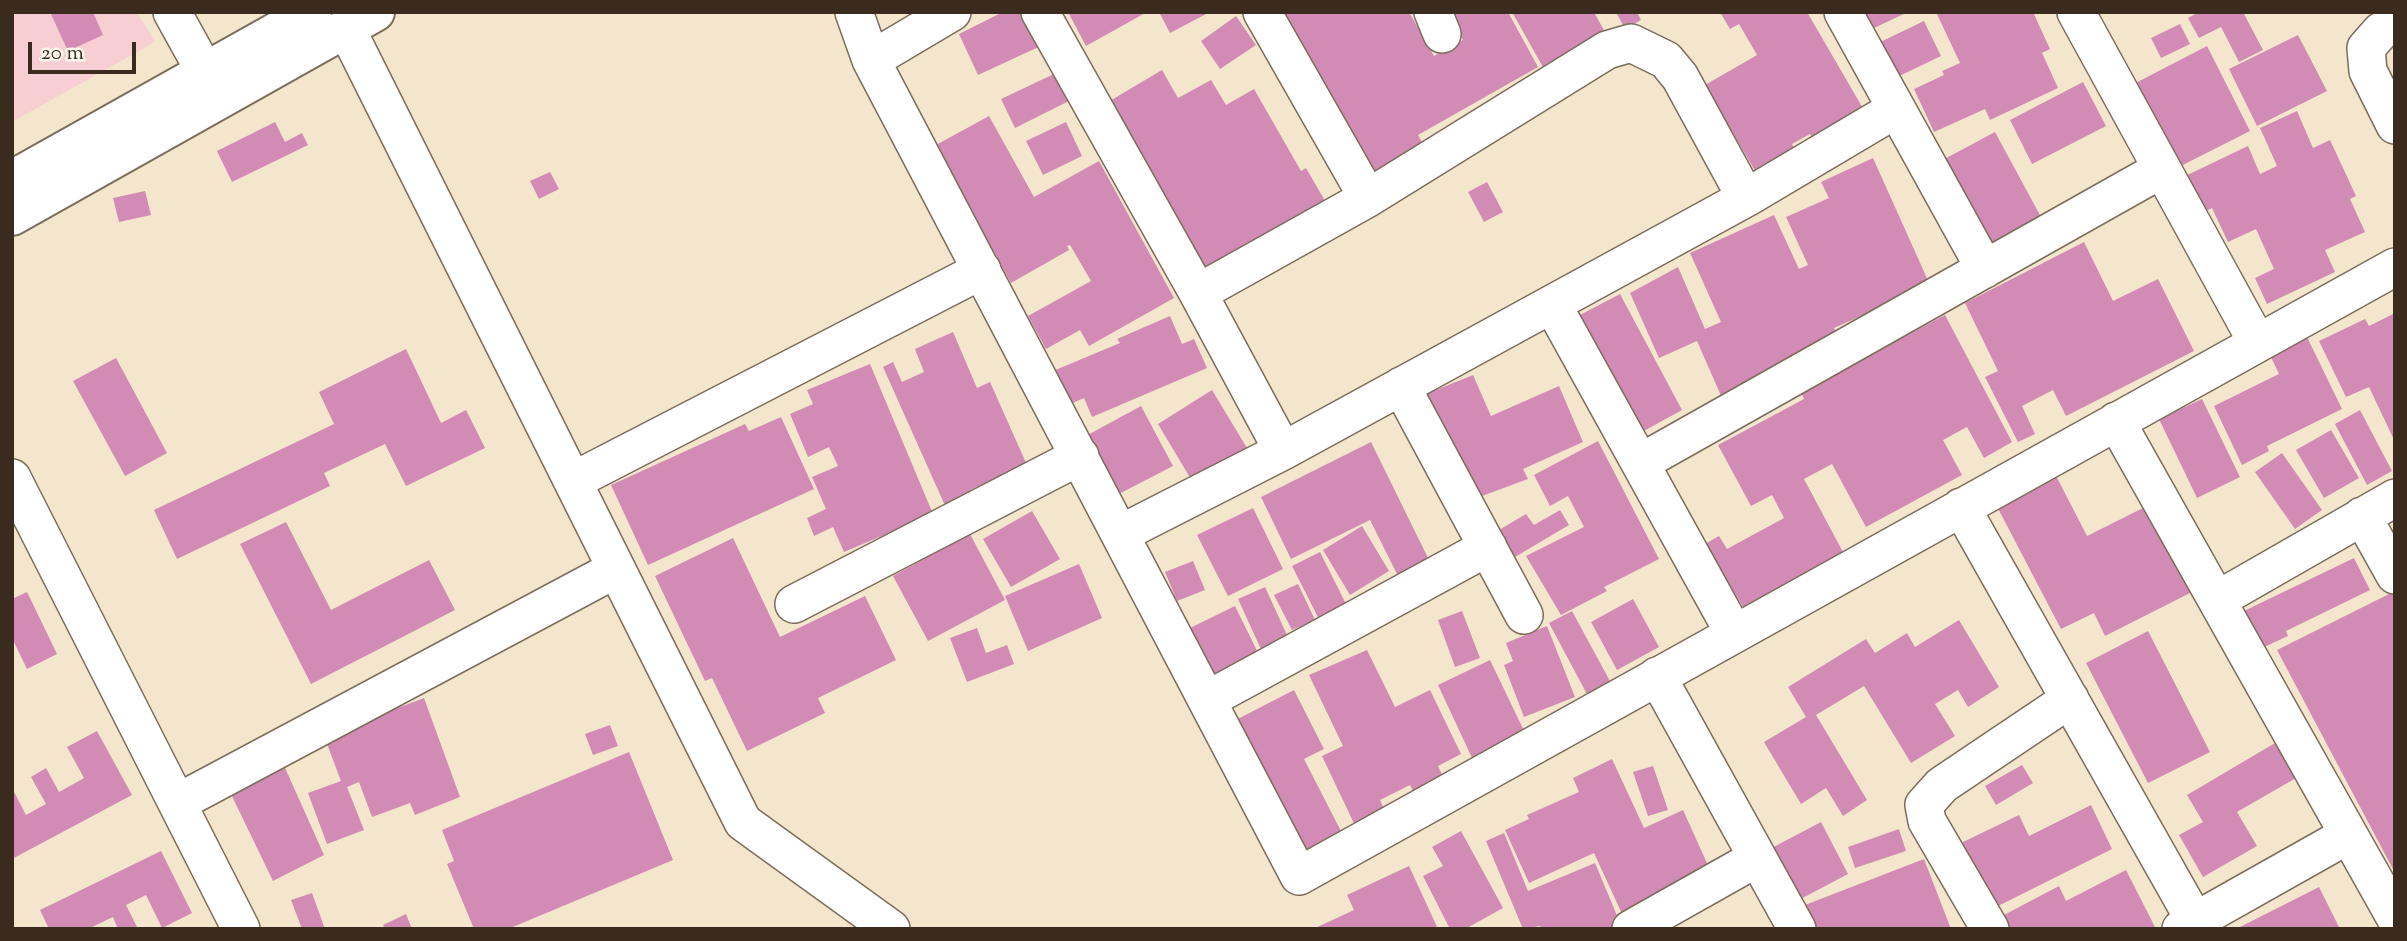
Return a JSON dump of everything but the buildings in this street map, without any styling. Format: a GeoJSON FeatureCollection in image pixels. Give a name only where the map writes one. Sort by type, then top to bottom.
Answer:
{"type":"FeatureCollection","features":[{"type":"Feature","properties":{"kind":"street"},"geometry":{"type":"LineString","coordinates":[[172,12],[214,85]]}},
{"type":"Feature","properties":{"kind":"street"},"geometry":{"type":"LineString","coordinates":[[12,216],[214,85],[312,12]]}},
{"type":"Feature","properties":{"kind":"street"},"geometry":{"type":"LineString","coordinates":[[853,12],[871,60],[1300,876],[2395,267]]}},
{"type":"Feature","properties":{"kind":"street"},"geometry":{"type":"LineString","coordinates":[[871,60],[952,12]]}},
{"type":"Feature","properties":{"kind":"street"},"geometry":{"type":"LineString","coordinates":[[1040,12],[1198,293],[1283,451]]}},
{"type":"Feature","properties":{"kind":"street"},"geometry":{"type":"LineString","coordinates":[[1262,12],[1368,198]]}},
{"type":"Feature","properties":{"kind":"street"},"geometry":{"type":"LineString","coordinates":[[1843,12],[1984,269]]}},
{"type":"Feature","properties":{"kind":"street"},"geometry":{"type":"LineString","coordinates":[[2076,12],[2257,342]]}},
{"type":"Feature","properties":{"kind":"street"},"geometry":{"type":"LineString","coordinates":[[12,180],[360,20],[573,481],[743,822],[891,929]]}},
{"type":"Feature","properties":{"kind":"street"},"geometry":{"type":"LineString","coordinates":[[2395,23],[2381,30],[2366,48],[2368,71],[2395,125]]}},
{"type":"Feature","properties":{"kind":"street"},"geometry":{"type":"LineString","coordinates":[[1198,293],[1368,198],[1606,50],[1631,43],[1666,60],[1680,77],[1745,198]]}},
{"type":"Feature","properties":{"kind":"street"},"geometry":{"type":"LineString","coordinates":[[1120,534],[1283,451],[1745,198],[1896,110]]}},
{"type":"Feature","properties":{"kind":"street"},"geometry":{"type":"LineString","coordinates":[[1640,463],[2162,169]]}},
{"type":"Feature","properties":{"kind":"street"},"geometry":{"type":"LineString","coordinates":[[573,481],[982,270]]}},
{"type":"Feature","properties":{"kind":"street"},"geometry":{"type":"LineString","coordinates":[[1552,304],[1734,634]]}},
{"type":"Feature","properties":{"kind":"street"},"geometry":{"type":"LineString","coordinates":[[1401,386],[1524,615]]}},
{"type":"Feature","properties":{"kind":"street"},"geometry":{"type":"LineString","coordinates":[[2116,421],[2395,917]]}},
{"type":"Feature","properties":{"kind":"street"},"geometry":{"type":"LineString","coordinates":[[794,604],[1080,456]]}},
{"type":"Feature","properties":{"kind":"street"},"geometry":{"type":"LineString","coordinates":[[12,478],[24,529],[177,803],[241,929]]}},
{"type":"Feature","properties":{"kind":"street"},"geometry":{"type":"LineString","coordinates":[[2217,600],[2395,498]]}},
{"type":"Feature","properties":{"kind":"street"},"geometry":{"type":"LineString","coordinates":[[1961,507],[2070,699],[2188,925],[2348,835]]}},
{"type":"Feature","properties":{"kind":"street"},"geometry":{"type":"LineString","coordinates":[[2362,516],[2395,575]]}},
{"type":"Feature","properties":{"kind":"street"},"geometry":{"type":"LineString","coordinates":[[1207,700],[1488,547]]}},
{"type":"Feature","properties":{"kind":"street"},"geometry":{"type":"LineString","coordinates":[[177,803],[616,569]]}},
{"type":"Feature","properties":{"kind":"street"},"geometry":{"type":"LineString","coordinates":[[1657,677],[1797,929]]}},
{"type":"Feature","properties":{"kind":"street"},"geometry":{"type":"LineString","coordinates":[[1990,929],[1927,821],[1924,805],[1942,785],[2070,699]]}},
{"type":"Feature","properties":{"kind":"street"},"geometry":{"type":"LineString","coordinates":[[1631,929],[1758,858]]}},
{"type":"Feature","properties":{"kind":"shaded area"},"geometry":{"type":"Polygon","coordinates":[[[12,12],[137,12],[155,42],[12,122],[12,12]]]}}]}
